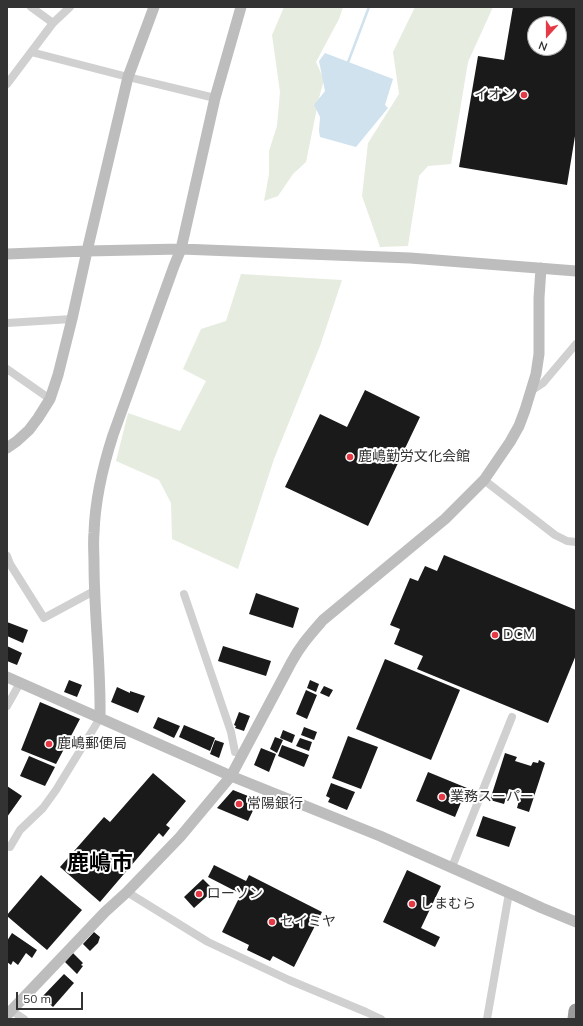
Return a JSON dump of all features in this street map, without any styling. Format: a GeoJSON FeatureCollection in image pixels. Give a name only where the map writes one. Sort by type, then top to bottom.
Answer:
{"type":"FeatureCollection","features":[{"type":"Feature","properties":{"kind":"highway"},"geometry":{"type":"LineString","coordinates":[[575,1019],[576,1011]]}},
{"type":"Feature","properties":{"kind":"street"},"geometry":{"type":"LineString","coordinates":[[31,7],[53,22]]}},
{"type":"Feature","properties":{"kind":"street"},"geometry":{"type":"LineString","coordinates":[[7,84],[53,22],[70,7]]}},
{"type":"Feature","properties":{"kind":"street"},"geometry":{"type":"LineString","coordinates":[[7,448],[17,442],[38,418],[50,399],[58,376],[128,77],[154,7]]}},
{"type":"Feature","properties":{"kind":"street"},"geometry":{"type":"LineString","coordinates":[[8,848],[20,830],[43,808],[56,790],[100,718],[101,694],[94,591],[94,533],[98,498],[106,457],[118,420],[181,249],[215,98],[241,7]]}},
{"type":"Feature","properties":{"kind":"street"},"geometry":{"type":"LineString","coordinates":[[31,52],[215,98]]}},
{"type":"Feature","properties":{"kind":"street"},"geometry":{"type":"LineString","coordinates":[[7,254],[181,249],[410,258],[576,271]]}},
{"type":"Feature","properties":{"kind":"street"},"geometry":{"type":"LineString","coordinates":[[24,1019],[9,1013],[105,912],[127,892],[180,837],[231,776],[291,663],[300,647],[310,635],[327,616],[445,519],[484,480],[510,442],[526,410],[539,354],[539,298],[541,268]]}},
{"type":"Feature","properties":{"kind":"street"},"geometry":{"type":"LineString","coordinates":[[7,323],[72,318]]}},
{"type":"Feature","properties":{"kind":"street"},"geometry":{"type":"LineString","coordinates":[[531,391],[543,383],[576,344]]}},
{"type":"Feature","properties":{"kind":"street"},"geometry":{"type":"LineString","coordinates":[[7,369],[50,399]]}},
{"type":"Feature","properties":{"kind":"street"},"geometry":{"type":"LineString","coordinates":[[484,480],[555,535],[567,541],[576,542]]}},
{"type":"Feature","properties":{"kind":"street"},"geometry":{"type":"LineString","coordinates":[[7,556],[10,564],[44,618],[94,591]]}},
{"type":"Feature","properties":{"kind":"street"},"geometry":{"type":"LineString","coordinates":[[184,594],[231,732],[235,752]]}},
{"type":"Feature","properties":{"kind":"street"},"geometry":{"type":"LineString","coordinates":[[7,677],[231,776],[380,836],[576,922]]}},
{"type":"Feature","properties":{"kind":"street"},"geometry":{"type":"LineString","coordinates":[[7,706],[20,683]]}},
{"type":"Feature","properties":{"kind":"street"},"geometry":{"type":"LineString","coordinates":[[452,868],[512,717]]}},
{"type":"Feature","properties":{"kind":"street"},"geometry":{"type":"LineString","coordinates":[[127,892],[212,943],[289,980],[381,1019]]}},
{"type":"Feature","properties":{"kind":"street"},"geometry":{"type":"LineString","coordinates":[[487,1019],[509,893]]}},
{"type":"Feature","properties":{"kind":"shaded area"},"geometry":{"type":"Polygon","coordinates":[[[284,7],[343,7],[339,19],[316,62],[324,80],[306,162],[293,174],[278,196],[264,201],[269,174],[269,151],[277,126],[280,92],[272,35],[284,7]]]}},
{"type":"Feature","properties":{"kind":"shaded area"},"geometry":{"type":"Polygon","coordinates":[[[415,7],[493,7],[468,62],[451,164],[428,166],[419,176],[408,246],[380,247],[362,196],[368,143],[399,94],[393,52],[415,7]]]}},
{"type":"Feature","properties":{"kind":"shaded area"},"geometry":{"type":"Polygon","coordinates":[[[241,274],[342,280],[320,346],[274,459],[238,569],[172,539],[171,503],[159,480],[116,461],[128,413],[180,431],[206,381],[183,369],[201,329],[226,321],[241,274]]]}},
{"type":"Feature","properties":{"kind":"water"},"geometry":{"type":"Polygon","coordinates":[[[325,53],[393,79],[385,105],[388,108],[356,147],[320,137],[320,117],[314,105],[325,91],[319,61],[325,53]]]}},
{"type":"Feature","properties":{"kind":"building","name":"イオン"},"geometry":{"type":"Polygon","coordinates":[[[513,7],[576,7],[576,130],[567,185],[459,167],[478,56],[504,60],[513,7]]]}},
{"type":"Feature","properties":{"kind":"building","name":"鹿嶋勤労文化会館"},"geometry":{"type":"Polygon","coordinates":[[[365,390],[420,417],[368,526],[285,487],[320,414],[347,427],[365,390]]]}},
{"type":"Feature","properties":{"kind":"building"},"geometry":{"type":"Polygon","coordinates":[[[444,555],[576,610],[576,655],[548,723],[417,669],[423,656],[394,644],[400,629],[390,625],[410,578],[418,581],[425,566],[437,571],[444,555]]]}},
{"type":"Feature","properties":{"kind":"building"},"geometry":{"type":"Polygon","coordinates":[[[256,593],[299,608],[293,628],[249,614],[256,593]]]}},
{"type":"Feature","properties":{"kind":"building"},"geometry":{"type":"Polygon","coordinates":[[[7,622],[28,630],[23,643],[7,636],[7,622]]]}},
{"type":"Feature","properties":{"kind":"building"},"geometry":{"type":"Polygon","coordinates":[[[7,646],[22,653],[17,665],[7,661],[7,646]]]}},
{"type":"Feature","properties":{"kind":"building"},"geometry":{"type":"Polygon","coordinates":[[[223,646],[271,661],[266,676],[218,661],[223,646]]]}},
{"type":"Feature","properties":{"kind":"building"},"geometry":{"type":"Polygon","coordinates":[[[385,659],[460,690],[431,760],[356,729],[385,659]]]}},
{"type":"Feature","properties":{"kind":"building"},"geometry":{"type":"Polygon","coordinates":[[[69,680],[82,685],[77,697],[64,692],[69,680]]]}},
{"type":"Feature","properties":{"kind":"building"},"geometry":{"type":"Polygon","coordinates":[[[310,680],[319,684],[316,692],[307,688],[310,680]]]}},
{"type":"Feature","properties":{"kind":"building"},"geometry":{"type":"Polygon","coordinates":[[[324,686],[333,690],[329,697],[320,693],[324,686]]]}},
{"type":"Feature","properties":{"kind":"building"},"geometry":{"type":"Polygon","coordinates":[[[117,687],[130,693],[130,691],[145,696],[138,713],[111,702],[117,687]]]}},
{"type":"Feature","properties":{"kind":"building"},"geometry":{"type":"Polygon","coordinates":[[[306,690],[317,695],[307,719],[296,714],[306,690]]]}},
{"type":"Feature","properties":{"kind":"building"},"geometry":{"type":"Polygon","coordinates":[[[40,702],[80,719],[56,764],[21,750],[40,702]]]}},
{"type":"Feature","properties":{"kind":"building"},"geometry":{"type":"Polygon","coordinates":[[[239,712],[250,716],[244,731],[235,728],[236,726],[234,725],[239,712]]]}},
{"type":"Feature","properties":{"kind":"building"},"geometry":{"type":"Polygon","coordinates":[[[158,717],[180,726],[174,738],[153,728],[158,717]]]}},
{"type":"Feature","properties":{"kind":"building"},"geometry":{"type":"Polygon","coordinates":[[[184,725],[215,738],[210,751],[179,737],[184,725]]]}},
{"type":"Feature","properties":{"kind":"building"},"geometry":{"type":"Polygon","coordinates":[[[304,727],[317,732],[314,740],[301,735],[304,727]]]}},
{"type":"Feature","properties":{"kind":"building"},"geometry":{"type":"Polygon","coordinates":[[[283,730],[295,735],[292,743],[280,738],[283,730]]]}},
{"type":"Feature","properties":{"kind":"building"},"geometry":{"type":"Polygon","coordinates":[[[348,736],[378,747],[361,789],[332,778],[348,736]]]}},
{"type":"Feature","properties":{"kind":"building"},"geometry":{"type":"Polygon","coordinates":[[[275,737],[283,740],[277,753],[270,749],[275,737]]]}},
{"type":"Feature","properties":{"kind":"building"},"geometry":{"type":"Polygon","coordinates":[[[300,738],[312,742],[309,751],[296,746],[300,738]]]}},
{"type":"Feature","properties":{"kind":"building"},"geometry":{"type":"Polygon","coordinates":[[[215,740],[224,743],[219,758],[210,754],[215,740]]]}},
{"type":"Feature","properties":{"kind":"building"},"geometry":{"type":"Polygon","coordinates":[[[282,745],[309,755],[304,767],[278,756],[282,745]]]}},
{"type":"Feature","properties":{"kind":"building"},"geometry":{"type":"Polygon","coordinates":[[[261,748],[276,754],[269,772],[254,765],[261,748]]]}},
{"type":"Feature","properties":{"kind":"building"},"geometry":{"type":"Polygon","coordinates":[[[505,753],[517,757],[515,761],[531,766],[533,762],[538,763],[539,760],[545,763],[529,812],[517,808],[521,793],[509,789],[504,804],[490,800],[505,753]]]}},
{"type":"Feature","properties":{"kind":"building"},"geometry":{"type":"Polygon","coordinates":[[[29,756],[55,767],[45,786],[20,776],[29,756]]]}},
{"type":"Feature","properties":{"kind":"building"},"geometry":{"type":"Polygon","coordinates":[[[428,772],[467,788],[455,817],[416,801],[428,772]]]}},
{"type":"Feature","properties":{"kind":"building"},"geometry":{"type":"Polygon","coordinates":[[[153,773],[186,801],[166,825],[170,828],[163,837],[159,833],[100,902],[60,867],[104,817],[110,822],[153,773]]]}},
{"type":"Feature","properties":{"kind":"building"},"geometry":{"type":"Polygon","coordinates":[[[331,783],[355,792],[347,810],[328,802],[330,798],[326,796],[331,783]]]}},
{"type":"Feature","properties":{"kind":"building"},"geometry":{"type":"Polygon","coordinates":[[[7,786],[22,796],[7,817],[7,786]]]}},
{"type":"Feature","properties":{"kind":"building","name":"常陽銀行"},"geometry":{"type":"Polygon","coordinates":[[[233,790],[258,800],[248,821],[217,808],[233,790]]]}},
{"type":"Feature","properties":{"kind":"building"},"geometry":{"type":"Polygon","coordinates":[[[483,816],[516,827],[509,847],[476,836],[483,816]]]}},
{"type":"Feature","properties":{"kind":"building","name":"セイミヤ"},"geometry":{"type":"Polygon","coordinates":[[[214,865],[246,881],[249,875],[322,912],[294,967],[273,956],[270,961],[247,950],[249,945],[222,932],[241,894],[208,877],[214,865]]]}},
{"type":"Feature","properties":{"kind":"building","name":"しまむら"},"geometry":{"type":"Polygon","coordinates":[[[407,870],[441,886],[421,928],[440,937],[435,947],[383,922],[407,870]]]}},
{"type":"Feature","properties":{"kind":"building"},"geometry":{"type":"Polygon","coordinates":[[[41,875],[82,910],[47,950],[7,916],[41,875]]]}},
{"type":"Feature","properties":{"kind":"building","name":"ローソン"},"geometry":{"type":"Polygon","coordinates":[[[203,879],[214,890],[194,908],[184,897],[203,879]]]}},
{"type":"Feature","properties":{"kind":"building"},"geometry":{"type":"Polygon","coordinates":[[[94,932],[100,937],[98,943],[90,951],[83,944],[94,932]]]}},
{"type":"Feature","properties":{"kind":"building"},"geometry":{"type":"Polygon","coordinates":[[[12,933],[37,950],[32,958],[26,953],[18,965],[13,961],[11,965],[7,962],[7,941],[12,933]]]}},
{"type":"Feature","properties":{"kind":"building"},"geometry":{"type":"Polygon","coordinates":[[[73,953],[83,963],[81,965],[83,966],[77,974],[65,962],[73,953]]]}},
{"type":"Feature","properties":{"kind":"building"},"geometry":{"type":"Polygon","coordinates":[[[64,974],[74,983],[53,1007],[42,997],[64,974]]]}},
{"type":"Feature","properties":{"kind":"waterway"},"geometry":{"type":"LineString","coordinates":[[347,65],[369,7]]}},
{"type":"Feature","properties":{"kind":"place","name":"イオン"},"geometry":{"type":"Point","coordinates":[524,95]}},
{"type":"Feature","properties":{"kind":"place","name":"鹿嶋勤労文化会館"},"geometry":{"type":"Point","coordinates":[350,457]}},
{"type":"Feature","properties":{"kind":"place","name":"DCM"},"geometry":{"type":"Point","coordinates":[495,635]}},
{"type":"Feature","properties":{"kind":"place","name":"鹿嶋郵便局"},"geometry":{"type":"Point","coordinates":[49,744]}},
{"type":"Feature","properties":{"kind":"place","name":"業務スーパー"},"geometry":{"type":"Point","coordinates":[442,797]}},
{"type":"Feature","properties":{"kind":"place","name":"常陽銀行"},"geometry":{"type":"Point","coordinates":[239,804]}},
{"type":"Feature","properties":{"kind":"place","name":"ローソン"},"geometry":{"type":"Point","coordinates":[199,894]}},
{"type":"Feature","properties":{"kind":"place","name":"しまむら"},"geometry":{"type":"Point","coordinates":[412,904]}},
{"type":"Feature","properties":{"kind":"place","name":"セイミヤ"},"geometry":{"type":"Point","coordinates":[272,922]}},
{"type":"Feature","properties":{"kind":"district","name":"鹿嶋市"},"geometry":{"type":"Point","coordinates":[100,863]}}]}
